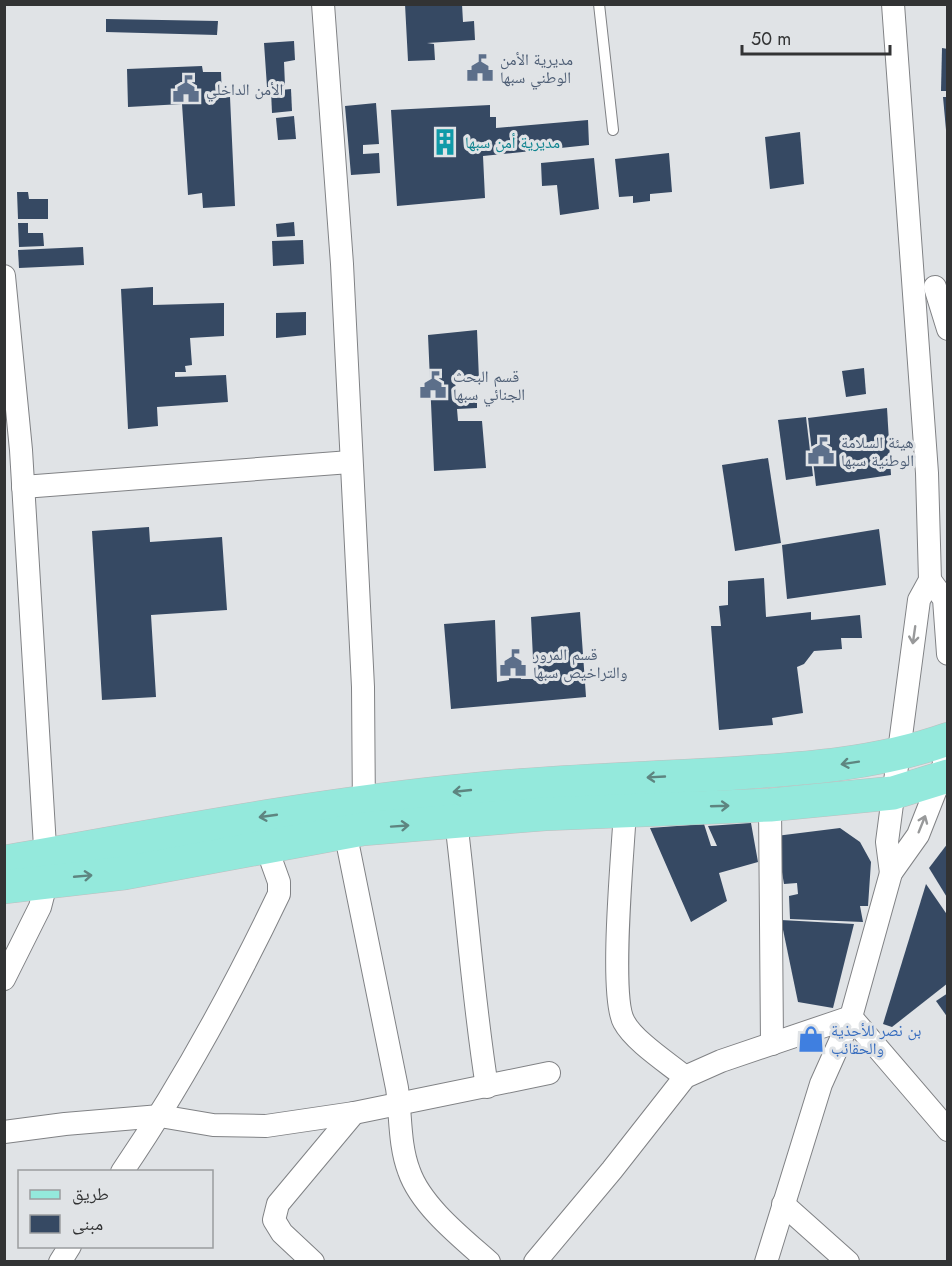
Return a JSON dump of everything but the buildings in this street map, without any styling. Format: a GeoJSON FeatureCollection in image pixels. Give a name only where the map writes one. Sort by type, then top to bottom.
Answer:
{"type":"FeatureCollection","features":[{"type":"Feature","properties":{"kind":"main road"},"geometry":{"type":"LineString","coordinates":[[4,862],[124,873],[266,846],[469,789],[818,768],[900,755],[948,739]]}},
{"type":"Feature","properties":{"kind":"main road"},"geometry":{"type":"LineString","coordinates":[[4,887],[46,867],[249,819],[456,821],[545,814],[770,805],[893,793],[944,777]]}},
{"type":"Feature","properties":{"kind":"street"},"geometry":{"type":"LineString","coordinates":[[323,4],[342,264],[350,462],[363,687],[358,821],[399,1103],[399,1122],[409,1172],[420,1192],[452,1229],[489,1262]]}},
{"type":"Feature","properties":{"kind":"street"},"geometry":{"type":"LineString","coordinates":[[891,873],[887,842],[893,793],[900,755],[919,600],[930,580],[938,516],[932,286],[893,4]]}},
{"type":"Feature","properties":{"kind":"street"},"geometry":{"type":"LineString","coordinates":[[4,276],[23,487],[46,867],[39,907],[4,979]]}},
{"type":"Feature","properties":{"kind":"street"},"geometry":{"type":"LineString","coordinates":[[932,286],[948,329]]}},
{"type":"Feature","properties":{"kind":"street"},"geometry":{"type":"LineString","coordinates":[[23,487],[350,462]]}},
{"type":"Feature","properties":{"kind":"street"},"geometry":{"type":"LineString","coordinates":[[930,580],[944,599],[948,654]]}},
{"type":"Feature","properties":{"kind":"street"},"geometry":{"type":"LineString","coordinates":[[766,1262],[821,1084],[851,1017],[891,873],[918,835],[944,777],[948,747]]}},
{"type":"Feature","properties":{"kind":"street"},"geometry":{"type":"LineString","coordinates":[[770,805],[772,1044]]}},
{"type":"Feature","properties":{"kind":"street"},"geometry":{"type":"LineString","coordinates":[[625,812],[617,981],[620,1010],[627,1028],[685,1077]]}},
{"type":"Feature","properties":{"kind":"street"},"geometry":{"type":"LineString","coordinates":[[456,821],[469,931],[473,1004],[487,1087]]}},
{"type":"Feature","properties":{"kind":"street"},"geometry":{"type":"LineString","coordinates":[[123,1170],[160,1116],[254,946],[279,894],[279,882],[266,846]]}},
{"type":"Feature","properties":{"kind":"street"},"geometry":{"type":"LineString","coordinates":[[535,1262],[612,1170],[685,1077],[721,1061],[851,1017]]}},
{"type":"Feature","properties":{"kind":"street"},"geometry":{"type":"LineString","coordinates":[[851,1017],[948,1131]]}},
{"type":"Feature","properties":{"kind":"street"},"geometry":{"type":"LineString","coordinates":[[4,1132],[160,1116],[235,1126],[266,1126],[354,1113],[549,1073]]}},
{"type":"Feature","properties":{"kind":"street"},"geometry":{"type":"LineString","coordinates":[[313,1262],[282,1233],[274,1220],[278,1204],[354,1113]]}},
{"type":"Feature","properties":{"kind":"street"},"geometry":{"type":"LineString","coordinates":[[783,1204],[848,1262]]}},
{"type":"Feature","properties":{"kind":"street"},"geometry":{"type":"LineString","coordinates":[[60,1262],[69,1248]]}},
{"type":"Feature","properties":{"kind":"lane"},"geometry":{"type":"LineString","coordinates":[[599,4],[613,130]]}},
{"type":"Feature","properties":{"kind":"place","name":"مديرية الأمن الوطني سبها"},"geometry":{"type":"Point","coordinates":[480,68]}},
{"type":"Feature","properties":{"kind":"place","name":"الأمن الداخلي"},"geometry":{"type":"Point","coordinates":[186,89]}},
{"type":"Feature","properties":{"kind":"place","name":"مديرية أمن سبها"},"geometry":{"type":"Point","coordinates":[445,142]}},
{"type":"Feature","properties":{"kind":"place","name":"قسم البحث الجنائي سبها"},"geometry":{"type":"Point","coordinates":[433,385]}},
{"type":"Feature","properties":{"kind":"place","name":"هيئة السلامة الوطنية سبها"},"geometry":{"type":"Point","coordinates":[821,451]}},
{"type":"Feature","properties":{"kind":"place","name":"قسم المرور والتراخيص سبها"},"geometry":{"type":"Point","coordinates":[513,663]}},
{"type":"Feature","properties":{"kind":"place","name":"بن نصر للأحذية والحقائب"},"geometry":{"type":"Point","coordinates":[811,1039]}}]}
